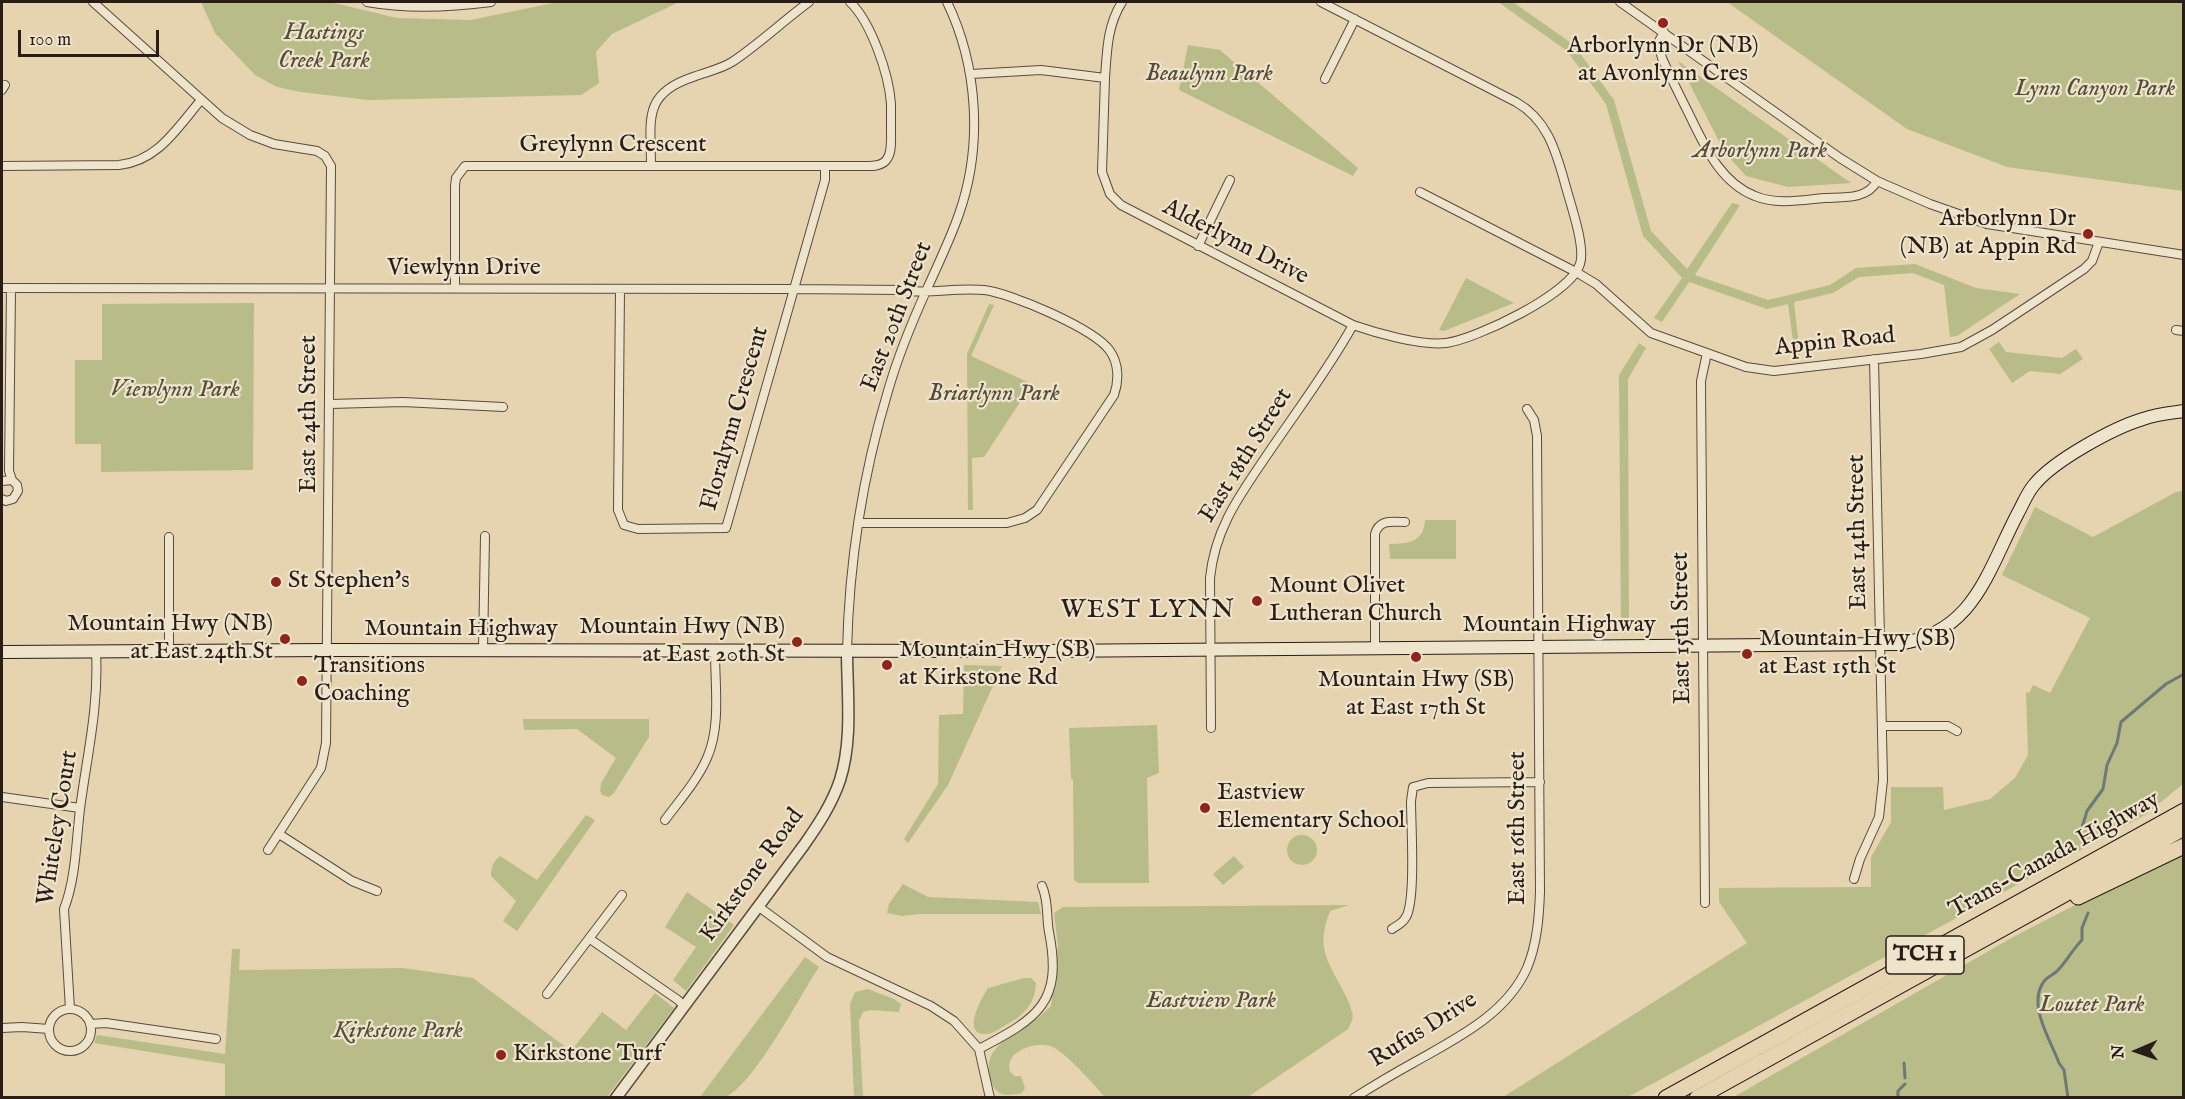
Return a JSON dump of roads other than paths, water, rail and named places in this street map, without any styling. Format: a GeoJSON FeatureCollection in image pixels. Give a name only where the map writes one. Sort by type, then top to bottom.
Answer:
{"type":"FeatureCollection","features":[{"type":"Feature","properties":{"kind":"highway","name":"Trans-Canada Highway"},"geometry":{"type":"LineString","coordinates":[[1666,1098],[2184,811]]}},
{"type":"Feature","properties":{"kind":"highway","name":"Trans-Canada Highway"},"geometry":{"type":"LineString","coordinates":[[1697,1098],[2184,828]]}},
{"type":"Feature","properties":{"kind":"highway"},"geometry":{"type":"LineString","coordinates":[[2027,914],[2070,901],[2184,846]]}},
{"type":"Feature","properties":{"kind":"main road","name":"Mountain Highway"},"geometry":{"type":"LineString","coordinates":[[2,652],[1051,651],[1882,645],[1910,642],[1941,629],[1961,614],[1973,601],[2034,485],[2062,460],[2136,421],[2184,411]]}},
{"type":"Feature","properties":{"kind":"street"},"geometry":{"type":"LineString","coordinates":[[2,165],[133,164],[154,153],[201,100],[93,2]]}},
{"type":"Feature","properties":{"kind":"street"},"geometry":{"type":"LineString","coordinates":[[367,2],[421,5],[491,2]]}},
{"type":"Feature","properties":{"kind":"street"},"geometry":{"type":"LineString","coordinates":[[651,166],[652,110],[663,92],[670,85],[731,63],[809,2]]}},
{"type":"Feature","properties":{"kind":"street","name":"Greylynn Crescent"},"geometry":{"type":"LineString","coordinates":[[455,288],[455,186],[456,178],[465,166],[872,166],[886,161],[891,137],[891,102],[887,83],[875,45],[861,17],[850,2]]}},
{"type":"Feature","properties":{"kind":"street","name":"East 20th Street"},"geometry":{"type":"LineString","coordinates":[[848,651],[849,615],[858,523],[875,437],[888,389],[925,292],[959,214],[968,186],[974,121],[971,74],[958,28],[947,2]]}},
{"type":"Feature","properties":{"kind":"street"},"geometry":{"type":"LineString","coordinates":[[971,74],[1041,70],[1106,78],[1110,26],[1122,2]]}},
{"type":"Feature","properties":{"kind":"street"},"geometry":{"type":"LineString","coordinates":[[1321,2],[1516,102],[1533,116],[1550,136],[1566,188],[1582,255],[1576,272]]}},
{"type":"Feature","properties":{"kind":"street"},"geometry":{"type":"LineString","coordinates":[[1620,2],[1840,158],[1877,181],[1930,204],[1987,224],[2184,255]]}},
{"type":"Feature","properties":{"kind":"street"},"geometry":{"type":"LineString","coordinates":[[1324,79],[1355,19]]}},
{"type":"Feature","properties":{"kind":"street"},"geometry":{"type":"LineString","coordinates":[[1664,32],[1658,43],[1662,58],[1709,155],[1729,180],[1744,191],[1776,201],[1853,196],[1868,192],[1877,181]]}},
{"type":"Feature","properties":{"kind":"street","name":"Alderlynn Drive"},"geometry":{"type":"LineString","coordinates":[[1106,78],[1101,172],[1110,194],[1133,213],[1353,325],[1387,335],[1446,343],[1467,337],[1534,307],[1572,279],[1576,272]]}},
{"type":"Feature","properties":{"kind":"street","name":"East 24th Street"},"geometry":{"type":"LineString","coordinates":[[201,100],[222,118],[250,135],[274,144],[317,151],[325,156],[331,166],[327,728],[321,768],[268,850]]}},
{"type":"Feature","properties":{"kind":"street","name":"Floralynn Crescent"},"geometry":{"type":"LineString","coordinates":[[620,289],[618,510],[620,519],[630,528],[701,530],[726,528],[825,180],[825,166]]}},
{"type":"Feature","properties":{"kind":"street"},"geometry":{"type":"LineString","coordinates":[[1198,246],[1230,180]]}},
{"type":"Feature","properties":{"kind":"street","name":"Appin Road"},"geometry":{"type":"LineString","coordinates":[[1420,192],[1596,284],[1651,333],[1746,367],[1774,371],[1943,351],[1972,342],[2084,269],[2092,261],[2099,242]]}},
{"type":"Feature","properties":{"kind":"street"},"geometry":{"type":"LineString","coordinates":[[2,499],[10,501],[17,495],[18,487],[9,471],[6,288]]}},
{"type":"Feature","properties":{"kind":"street","name":"Viewlynn Drive"},"geometry":{"type":"LineString","coordinates":[[6,288],[793,289],[925,292],[984,290],[1017,298],[1101,341],[1115,361],[1118,385],[1109,405],[1037,510],[1025,518],[1007,523],[858,523]]}},
{"type":"Feature","properties":{"kind":"street","name":"East 18th Street"},"geometry":{"type":"LineString","coordinates":[[1211,728],[1210,578],[1212,561],[1225,519],[1353,325]]}},
{"type":"Feature","properties":{"kind":"street","name":"East 15th Street"},"geometry":{"type":"LineString","coordinates":[[1705,903],[1701,381],[1707,353]]}},
{"type":"Feature","properties":{"kind":"street","name":"East 14th Street"},"geometry":{"type":"LineString","coordinates":[[1854,879],[1860,859],[1880,818],[1883,780],[1882,645],[1874,359]]}},
{"type":"Feature","properties":{"kind":"street"},"geometry":{"type":"LineString","coordinates":[[330,404],[403,402],[503,407]]}},
{"type":"Feature","properties":{"kind":"street","name":"East 16th Street"},"geometry":{"type":"LineString","coordinates":[[1527,409],[1534,420],[1537,436],[1540,782],[1538,926]]}},
{"type":"Feature","properties":{"kind":"street"},"geometry":{"type":"LineString","coordinates":[[2,481],[12,480]]}},
{"type":"Feature","properties":{"kind":"street"},"geometry":{"type":"LineString","coordinates":[[1375,648],[1375,534],[1380,525],[1385,522],[1405,522]]}},
{"type":"Feature","properties":{"kind":"street"},"geometry":{"type":"LineString","coordinates":[[483,651],[485,536]]}},
{"type":"Feature","properties":{"kind":"street"},"geometry":{"type":"LineString","coordinates":[[169,537],[169,651]]}},
{"type":"Feature","properties":{"kind":"street","name":"Kirkstone Road"},"geometry":{"type":"LineString","coordinates":[[616,1098],[818,825],[840,780],[847,727],[848,651]]}},
{"type":"Feature","properties":{"kind":"street","name":"Whiteley Court"},"geometry":{"type":"LineString","coordinates":[[70,1010],[64,909],[70,894],[80,808],[96,705],[96,652]]}},
{"type":"Feature","properties":{"kind":"street"},"geometry":{"type":"LineString","coordinates":[[665,820],[701,769],[711,748],[715,722],[715,652]]}},
{"type":"Feature","properties":{"kind":"street"},"geometry":{"type":"LineString","coordinates":[[1883,726],[1947,726],[1957,731]]}},
{"type":"Feature","properties":{"kind":"street"},"geometry":{"type":"LineString","coordinates":[[1392,929],[1407,915],[1411,887],[1413,788],[1428,783],[1540,782]]}},
{"type":"Feature","properties":{"kind":"street"},"geometry":{"type":"LineString","coordinates":[[2,797],[80,808]]}},
{"type":"Feature","properties":{"kind":"street"},"geometry":{"type":"LineString","coordinates":[[279,834],[352,881],[377,891]]}},
{"type":"Feature","properties":{"kind":"street"},"geometry":{"type":"LineString","coordinates":[[979,1049],[1035,1016],[1051,990],[1054,948],[1049,930],[1046,896],[1042,886]]}},
{"type":"Feature","properties":{"kind":"street"},"geometry":{"type":"LineString","coordinates":[[547,994],[622,894]]}},
{"type":"Feature","properties":{"kind":"street"},"geometry":{"type":"LineString","coordinates":[[759,907],[827,957],[939,1011],[954,1021],[979,1049],[990,1098]]}},
{"type":"Feature","properties":{"kind":"street","name":"Rufus Drive"},"geometry":{"type":"LineString","coordinates":[[1353,1098],[1478,1025],[1493,1013],[1526,970],[1533,952],[1538,926]]}},
{"type":"Feature","properties":{"kind":"street"},"geometry":{"type":"LineString","coordinates":[[590,939],[684,1006]]}},
{"type":"Feature","properties":{"kind":"street"},"geometry":{"type":"LineString","coordinates":[[70,1010],[84,1015],[90,1024],[90,1032],[84,1046],[69,1051],[62,1050],[54,1044],[49,1029],[54,1016],[59,1012],[70,1010]]}},
{"type":"Feature","properties":{"kind":"street"},"geometry":{"type":"LineString","coordinates":[[90,1024],[106,1023],[216,1039]]}},
{"type":"Feature","properties":{"kind":"street"},"geometry":{"type":"LineString","coordinates":[[2,1028],[49,1029]]}},
{"type":"Feature","properties":{"kind":"waterway"},"geometry":{"type":"LineString","coordinates":[[2080,834],[2087,811],[2103,789],[2107,765],[2117,743],[2121,722],[2166,684],[2184,674]]}},
{"type":"Feature","properties":{"kind":"waterway"},"geometry":{"type":"LineString","coordinates":[[2068,1098],[2064,1070],[2046,1032],[2038,999],[2045,980],[2057,971],[2082,940],[2082,928],[2088,913]]}},
{"type":"Feature","properties":{"kind":"waterway"},"geometry":{"type":"LineString","coordinates":[[1904,1063],[1905,1078]]}},
{"type":"Feature","properties":{"kind":"waterway"},"geometry":{"type":"LineString","coordinates":[[1898,1098],[1898,1091],[1905,1084]]}},
{"type":"Feature","properties":{"kind":"place","name":"Arborlynn Dr (NB) at Avonlynn Cres"},"geometry":{"type":"Point","coordinates":[1663,23]}},
{"type":"Feature","properties":{"kind":"place","name":"Arborlynn Dr (NB) at Appin Rd"},"geometry":{"type":"Point","coordinates":[2088,234]}},
{"type":"Feature","properties":{"kind":"place","name":"St Stephen's"},"geometry":{"type":"Point","coordinates":[276,582]}},
{"type":"Feature","properties":{"kind":"place","name":"Mount Olivet Lutheran Church"},"geometry":{"type":"Point","coordinates":[1257,601]}},
{"type":"Feature","properties":{"kind":"place","name":"Mountain Hwy (NB) at East 24th St"},"geometry":{"type":"Point","coordinates":[285,639]}},
{"type":"Feature","properties":{"kind":"place","name":"Mountain Hwy (NB) at East 20th St"},"geometry":{"type":"Point","coordinates":[797,642]}},
{"type":"Feature","properties":{"kind":"place","name":"Mountain Hwy (SB) at East 15th St"},"geometry":{"type":"Point","coordinates":[1747,654]}},
{"type":"Feature","properties":{"kind":"place","name":"Mountain Hwy (SB) at East 17th St"},"geometry":{"type":"Point","coordinates":[1416,657]}},
{"type":"Feature","properties":{"kind":"place","name":"Mountain Hwy (SB) at Kirkstone Rd"},"geometry":{"type":"Point","coordinates":[887,665]}},
{"type":"Feature","properties":{"kind":"place","name":"Transitions Coaching"},"geometry":{"type":"Point","coordinates":[302,681]}},
{"type":"Feature","properties":{"kind":"place","name":"Eastview Elementary School"},"geometry":{"type":"Point","coordinates":[1205,808]}},
{"type":"Feature","properties":{"kind":"place","name":"Kirkstone Turf"},"geometry":{"type":"Point","coordinates":[501,1055]}},
{"type":"Feature","properties":{"kind":"district","name":"WEST LYNN"},"geometry":{"type":"Point","coordinates":[1148,612]}},
{"type":"Feature","properties":{"kind":"park label","name":"Hastings Creek Park"},"geometry":{"type":"Point","coordinates":[324,48]}},
{"type":"Feature","properties":{"kind":"park label","name":"Beaulynn Park"},"geometry":{"type":"Point","coordinates":[1209,75]}},
{"type":"Feature","properties":{"kind":"park label","name":"Lynn Canyon Park"},"geometry":{"type":"Point","coordinates":[2095,90]}},
{"type":"Feature","properties":{"kind":"park label","name":"Arborlynn Park"},"geometry":{"type":"Point","coordinates":[1760,152]}},
{"type":"Feature","properties":{"kind":"park label","name":"Viewlynn Park"},"geometry":{"type":"Point","coordinates":[175,391]}},
{"type":"Feature","properties":{"kind":"park label","name":"Briarlynn Park"},"geometry":{"type":"Point","coordinates":[994,395]}},
{"type":"Feature","properties":{"kind":"park label","name":"Eastview Park"},"geometry":{"type":"Point","coordinates":[1211,1002]}},
{"type":"Feature","properties":{"kind":"park label","name":"Loutet Park"},"geometry":{"type":"Point","coordinates":[2092,1006]}},
{"type":"Feature","properties":{"kind":"park label","name":"Kirkstone Park"},"geometry":{"type":"Point","coordinates":[398,1032]}}]}
